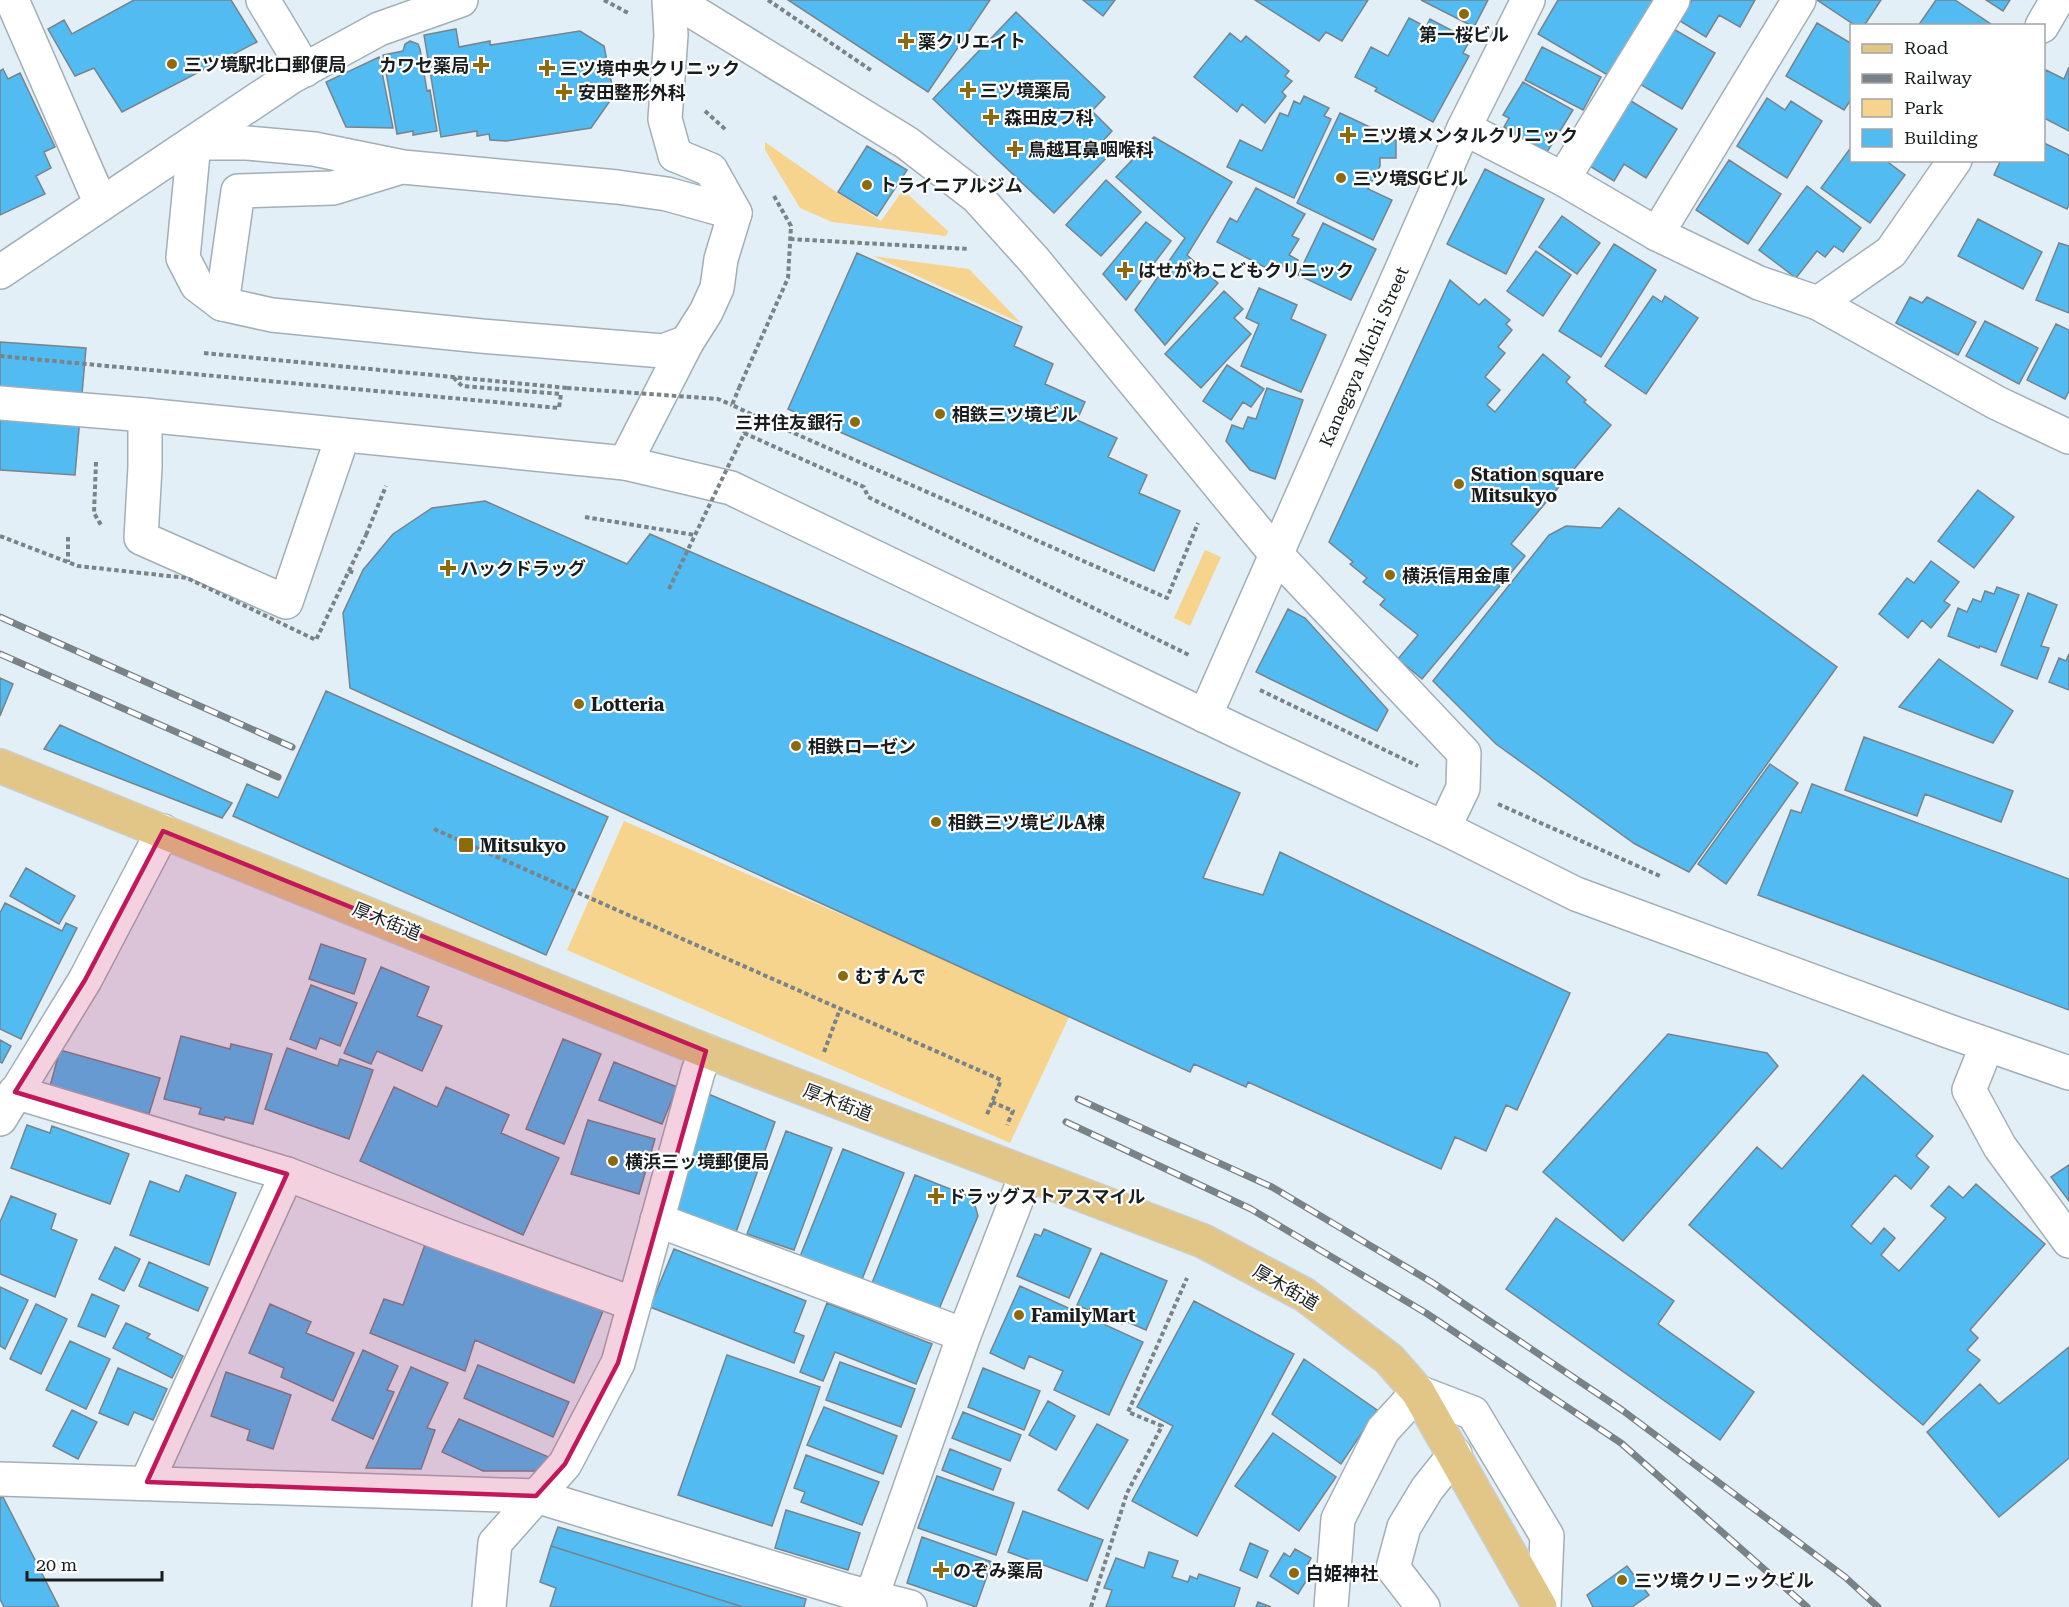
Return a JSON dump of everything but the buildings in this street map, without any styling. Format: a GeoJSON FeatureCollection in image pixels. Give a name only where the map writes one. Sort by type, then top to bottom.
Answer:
{"type":"FeatureCollection","features":[{"type":"Feature","properties":{"kind":"main road","name":"厚木街道"},"geometry":{"type":"LineString","coordinates":[[0,766],[706,1051],[1203,1241],[1305,1295],[1389,1359],[1418,1392],[1542,1607]]}},
{"type":"Feature","properties":{"kind":"street"},"geometry":{"type":"LineString","coordinates":[[12,0],[101,204]]}},
{"type":"Feature","properties":{"kind":"street"},"geometry":{"type":"LineString","coordinates":[[263,0],[304,70]]}},
{"type":"Feature","properties":{"kind":"street"},"geometry":{"type":"LineString","coordinates":[[0,272],[304,70],[379,29],[461,0]]}},
{"type":"Feature","properties":{"kind":"street"},"geometry":{"type":"LineString","coordinates":[[669,0],[671,35],[665,119],[675,155]]}},
{"type":"Feature","properties":{"kind":"street"},"geometry":{"type":"LineString","coordinates":[[674,0],[907,143],[977,198],[1034,260],[1275,553],[1464,753],[1463,788],[1444,828]]}},
{"type":"Feature","properties":{"kind":"street","name":"Kanegaya Michi Street"},"geometry":{"type":"LineString","coordinates":[[1205,716],[1464,128],[1528,0]]}},
{"type":"Feature","properties":{"kind":"street"},"geometry":{"type":"LineString","coordinates":[[1563,179],[1673,0]]}},
{"type":"Feature","properties":{"kind":"street"},"geometry":{"type":"LineString","coordinates":[[1657,234],[1799,0]]}},
{"type":"Feature","properties":{"kind":"street"},"geometry":{"type":"LineString","coordinates":[[2043,24],[2057,0]]}},
{"type":"Feature","properties":{"kind":"street"},"geometry":{"type":"LineString","coordinates":[[1464,128],[1563,179],[1657,234],[1759,283],[1818,303],[1997,403],[2069,437]]}},
{"type":"Feature","properties":{"kind":"street"},"geometry":{"type":"LineString","coordinates":[[194,143],[247,143],[314,149],[403,167],[617,187],[667,195],[735,213]]}},
{"type":"Feature","properties":{"kind":"street"},"geometry":{"type":"LineString","coordinates":[[194,143],[183,258],[197,285],[222,304],[272,315],[640,350],[663,351],[687,342]]}},
{"type":"Feature","properties":{"kind":"street"},"geometry":{"type":"LineString","coordinates":[[617,187],[634,185],[675,155]]}},
{"type":"Feature","properties":{"kind":"street"},"geometry":{"type":"LineString","coordinates":[[625,463],[717,288],[721,259],[735,213],[711,170],[675,155]]}},
{"type":"Feature","properties":{"kind":"street"},"geometry":{"type":"LineString","coordinates":[[1818,303],[1891,252],[1954,162]]}},
{"type":"Feature","properties":{"kind":"street"},"geometry":{"type":"LineString","coordinates":[[222,304],[238,191],[333,188],[403,167]]}},
{"type":"Feature","properties":{"kind":"street"},"geometry":{"type":"LineString","coordinates":[[0,404],[145,415],[625,463],[731,488],[1444,828],[1576,894],[2069,1073]]}},
{"type":"Feature","properties":{"kind":"street"},"geometry":{"type":"LineString","coordinates":[[145,415],[141,538],[286,602],[343,435]]}},
{"type":"Feature","properties":{"kind":"street"},"geometry":{"type":"LineString","coordinates":[[163,831],[85,980],[8,1105],[287,1174],[634,1305]]}},
{"type":"Feature","properties":{"kind":"street"},"geometry":{"type":"LineString","coordinates":[[1987,1045],[1969,1090],[2000,1147],[2069,1241]]}},
{"type":"Feature","properties":{"kind":"street"},"geometry":{"type":"LineString","coordinates":[[489,1607],[495,1543],[565,1464],[618,1363],[698,1072],[706,1051]]}},
{"type":"Feature","properties":{"kind":"street"},"geometry":{"type":"LineString","coordinates":[[147,1482],[287,1174]]}},
{"type":"Feature","properties":{"kind":"street"},"geometry":{"type":"LineString","coordinates":[[869,1601],[964,1335],[1026,1175]]}},
{"type":"Feature","properties":{"kind":"street"},"geometry":{"type":"LineString","coordinates":[[657,1220],[964,1335]]}},
{"type":"Feature","properties":{"kind":"street"},"geometry":{"type":"LineString","coordinates":[[1331,1607],[1338,1519],[1383,1430],[1418,1392],[1473,1413],[1547,1536],[1542,1607]]}},
{"type":"Feature","properties":{"kind":"street"},"geometry":{"type":"LineString","coordinates":[[1423,1607],[1393,1568],[1404,1527],[1427,1489],[1455,1454]]}},
{"type":"Feature","properties":{"kind":"street"},"geometry":{"type":"LineString","coordinates":[[0,1479],[536,1496],[837,1588],[869,1601],[910,1607]]}},
{"type":"Feature","properties":{"kind":"path"},"geometry":{"type":"LineString","coordinates":[[790,239],[971,249]]}},
{"type":"Feature","properties":{"kind":"path"},"geometry":{"type":"LineString","coordinates":[[732,405],[788,278]]}},
{"type":"Feature","properties":{"kind":"path"},"geometry":{"type":"LineString","coordinates":[[204,353],[454,378],[718,399],[1167,598],[1198,523]]}},
{"type":"Feature","properties":{"kind":"path"},"geometry":{"type":"LineString","coordinates":[[0,356],[559,408],[561,394],[462,386],[454,378]]}},
{"type":"Feature","properties":{"kind":"path"},"geometry":{"type":"LineString","coordinates":[[669,589],[753,415]]}},
{"type":"Feature","properties":{"kind":"path"},"geometry":{"type":"LineString","coordinates":[[744,433],[864,487]]}},
{"type":"Feature","properties":{"kind":"path"},"geometry":{"type":"LineString","coordinates":[[0,536],[78,566],[187,578],[316,640],[366,535],[386,486]]}},
{"type":"Feature","properties":{"kind":"path"},"geometry":{"type":"LineString","coordinates":[[585,518],[695,536]]}},
{"type":"Feature","properties":{"kind":"path"},"geometry":{"type":"LineString","coordinates":[[68,537],[68,562]]}},
{"type":"Feature","properties":{"kind":"path"},"geometry":{"type":"LineString","coordinates":[[349,571],[354,573]]}},
{"type":"Feature","properties":{"kind":"path"},"geometry":{"type":"LineString","coordinates":[[434,829],[1001,1080],[985,1118]]}},
{"type":"Feature","properties":{"kind":"path"},"geometry":{"type":"LineString","coordinates":[[830,1055],[823,1051],[840,1009]]}},
{"type":"Feature","properties":{"kind":"path"},"geometry":{"type":"LineString","coordinates":[[992,1102],[1013,1111],[1007,1125],[1016,1129]]}},
{"type":"Feature","properties":{"kind":"path"},"geometry":{"type":"LineString","coordinates":[[1091,1607],[1127,1493],[1162,1426],[1128,1412],[1203,1241]]}},
{"type":"Feature","properties":{"kind":"highlighted area"},"geometry":{"type":"Polygon","coordinates":[[[163,831],[706,1051],[618,1363],[565,1464],[536,1496],[147,1482],[287,1174],[15,1092],[85,980],[163,831]]]}},
{"type":"Feature","properties":{"kind":"green space"},"geometry":{"type":"Polygon","coordinates":[[[765,142],[881,221],[903,190],[948,231],[946,236],[832,222],[800,208],[765,150],[765,142]]]}},
{"type":"Feature","properties":{"kind":"green space"},"geometry":{"type":"Polygon","coordinates":[[[873,256],[969,269],[1021,323],[873,256]]]}},
{"type":"Feature","properties":{"kind":"green space"},"geometry":{"type":"Polygon","coordinates":[[[1205,550],[1221,557],[1190,626],[1174,618],[1205,550]]]}},
{"type":"Feature","properties":{"kind":"green space"},"geometry":{"type":"Polygon","coordinates":[[[624,821],[1071,1013],[1010,1143],[567,950],[624,821]]]}},
{"type":"Feature","properties":{"kind":"railway"},"geometry":{"type":"LineString","coordinates":[[0,617],[292,747]]}},
{"type":"Feature","properties":{"kind":"railway"},"geometry":{"type":"LineString","coordinates":[[0,654],[278,777]]}},
{"type":"Feature","properties":{"kind":"railway"},"geometry":{"type":"LineString","coordinates":[[1078,1099],[1272,1187],[1433,1283],[1622,1410],[1845,1577],[1878,1607]]}},
{"type":"Feature","properties":{"kind":"railway"},"geometry":{"type":"LineString","coordinates":[[1066,1122],[1251,1209],[1426,1313],[1621,1443],[1807,1607]]}},
{"type":"Feature","properties":{"kind":"place","name":"第一桜ビル"},"geometry":{"type":"Point","coordinates":[1464,14]}},
{"type":"Feature","properties":{"kind":"place","name":"薬クリエイト"},"geometry":{"type":"Point","coordinates":[906,41]}},
{"type":"Feature","properties":{"kind":"place","name":"三ツ境駅北口郵便局"},"geometry":{"type":"Point","coordinates":[172,64]}},
{"type":"Feature","properties":{"kind":"place","name":"カワセ薬局"},"geometry":{"type":"Point","coordinates":[481,65]}},
{"type":"Feature","properties":{"kind":"place","name":"三ツ境中央クリニック"},"geometry":{"type":"Point","coordinates":[547,68]}},
{"type":"Feature","properties":{"kind":"place","name":"三ツ境薬局"},"geometry":{"type":"Point","coordinates":[968,90]}},
{"type":"Feature","properties":{"kind":"place","name":"安田整形外科"},"geometry":{"type":"Point","coordinates":[564,92]}},
{"type":"Feature","properties":{"kind":"place","name":"森田皮フ科"},"geometry":{"type":"Point","coordinates":[991,117]}},
{"type":"Feature","properties":{"kind":"place","name":"三ツ境メンタルクリニック"},"geometry":{"type":"Point","coordinates":[1348,135]}},
{"type":"Feature","properties":{"kind":"place","name":"鳥越耳鼻咽喉科"},"geometry":{"type":"Point","coordinates":[1015,149]}},
{"type":"Feature","properties":{"kind":"place","name":"三ツ境SGビル"},"geometry":{"type":"Point","coordinates":[1341,178]}},
{"type":"Feature","properties":{"kind":"place","name":"トライニアルジム"},"geometry":{"type":"Point","coordinates":[867,185]}},
{"type":"Feature","properties":{"kind":"place","name":"はせがわこどもクリニック"},"geometry":{"type":"Point","coordinates":[1125,270]}},
{"type":"Feature","properties":{"kind":"place","name":"相鉄三ツ境ビル"},"geometry":{"type":"Point","coordinates":[940,414]}},
{"type":"Feature","properties":{"kind":"place","name":"三井住友銀行"},"geometry":{"type":"Point","coordinates":[855,422]}},
{"type":"Feature","properties":{"kind":"place","name":"Station square Mitsukyo"},"geometry":{"type":"Point","coordinates":[1459,484]}},
{"type":"Feature","properties":{"kind":"place","name":"ハックドラッグ"},"geometry":{"type":"Point","coordinates":[448,568]}},
{"type":"Feature","properties":{"kind":"place","name":"横浜信用金庫"},"geometry":{"type":"Point","coordinates":[1390,575]}},
{"type":"Feature","properties":{"kind":"place","name":"Lotteria"},"geometry":{"type":"Point","coordinates":[579,704]}},
{"type":"Feature","properties":{"kind":"place","name":"相鉄ローゼン"},"geometry":{"type":"Point","coordinates":[796,746]}},
{"type":"Feature","properties":{"kind":"place","name":"相鉄三ツ境ビルA棟"},"geometry":{"type":"Point","coordinates":[936,822]}},
{"type":"Feature","properties":{"kind":"place","name":"Mitsukyo"},"geometry":{"type":"Point","coordinates":[466,845]}},
{"type":"Feature","properties":{"kind":"place","name":"むすんで"},"geometry":{"type":"Point","coordinates":[843,976]}},
{"type":"Feature","properties":{"kind":"place","name":"横浜三ッ境郵便局"},"geometry":{"type":"Point","coordinates":[613,1161]}},
{"type":"Feature","properties":{"kind":"place","name":"ドラッグストアスマイル"},"geometry":{"type":"Point","coordinates":[936,1196]}},
{"type":"Feature","properties":{"kind":"place","name":"FamilyMart"},"geometry":{"type":"Point","coordinates":[1019,1315]}},
{"type":"Feature","properties":{"kind":"place","name":"のぞみ薬局"},"geometry":{"type":"Point","coordinates":[941,1570]}},
{"type":"Feature","properties":{"kind":"place","name":"白姫神社"},"geometry":{"type":"Point","coordinates":[1294,1573]}},
{"type":"Feature","properties":{"kind":"place","name":"三ツ境クリニックビル"},"geometry":{"type":"Point","coordinates":[1622,1580]}}]}
